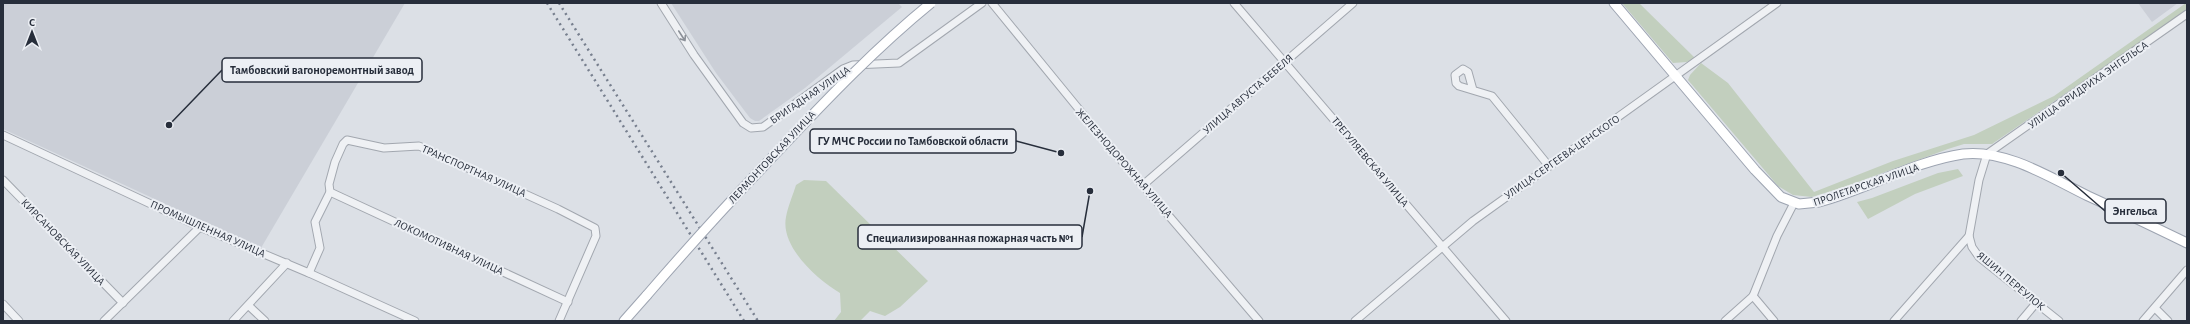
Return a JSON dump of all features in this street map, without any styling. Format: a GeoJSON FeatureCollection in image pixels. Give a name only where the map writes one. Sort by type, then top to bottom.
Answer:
{"type":"FeatureCollection","features":[{"type":"Feature","properties":{"kind":"main road","name":"ЛЕРМОНТОВСКАЯ УЛИЦА"},"geometry":{"type":"LineString","coordinates":[[624,321],[716,217],[817,109],[868,58],[931,3]]}},
{"type":"Feature","properties":{"kind":"main road","name":"ПРОЛЕТАРСКАЯ УЛИЦА"},"geometry":{"type":"LineString","coordinates":[[1614,3],[1755,170],[1781,197],[1794,203],[1811,204],[1829,200],[1938,160],[1963,154],[1987,154],[2005,158],[2039,172],[2187,242]]}},
{"type":"Feature","properties":{"kind":"street","name":"БРИГАДНАЯ УЛИЦА"},"geometry":{"type":"LineString","coordinates":[[661,3],[694,55],[743,123],[751,128],[763,127],[843,69],[853,65],[889,65],[900,62],[982,3]]}},
{"type":"Feature","properties":{"kind":"street","name":"ЖЕЛЕЗНОДОРОЖНАЯ УЛИЦА"},"geometry":{"type":"LineString","coordinates":[[992,3],[1143,185],[1259,321]]}},
{"type":"Feature","properties":{"kind":"street","name":"ТРЕГУЛЯЕВСКАЯ УЛИЦА"},"geometry":{"type":"LineString","coordinates":[[1234,3],[1506,321]]}},
{"type":"Feature","properties":{"kind":"street","name":"УЛИЦА АВГУСТА БЕБЕЛЯ"},"geometry":{"type":"LineString","coordinates":[[1143,185],[1353,3]]}},
{"type":"Feature","properties":{"kind":"street","name":"УЛИЦА СЕРГЕЕВА-ЦЕНСКОГО"},"geometry":{"type":"LineString","coordinates":[[1356,321],[1473,221],[1548,165],[1676,76],[1777,3]]}},
{"type":"Feature","properties":{"kind":"street","name":"УЛИЦА ФРИДРИХА ЭНГЕЛЬСА"},"geometry":{"type":"LineString","coordinates":[[1987,154],[2187,14]]}},
{"type":"Feature","properties":{"kind":"street"},"geometry":{"type":"LineString","coordinates":[[1473,90],[1492,96],[1548,165]]}},
{"type":"Feature","properties":{"kind":"street","name":"ПРОМЫШЛЕННАЯ УЛИЦА"},"geometry":{"type":"LineString","coordinates":[[3,135],[200,227],[287,263],[414,321]]}},
{"type":"Feature","properties":{"kind":"street","name":"ТРАНСПОРТНАЯ УЛИЦА"},"geometry":{"type":"LineString","coordinates":[[330,192],[329,184],[335,162],[343,144],[347,140],[384,148],[419,146],[558,209],[595,228],[596,236],[568,302]]}},
{"type":"Feature","properties":{"kind":"street"},"geometry":{"type":"LineString","coordinates":[[1894,321],[1969,236],[1979,180],[1987,154]]}},
{"type":"Feature","properties":{"kind":"street","name":"КИРСАНОВСКАЯ УЛИЦА"},"geometry":{"type":"LineString","coordinates":[[3,180],[123,303]]}},
{"type":"Feature","properties":{"kind":"street"},"geometry":{"type":"LineString","coordinates":[[309,273],[320,248],[315,222],[330,192]]}},
{"type":"Feature","properties":{"kind":"street","name":"ЛОКОМОТИВНАЯ УЛИЦА"},"geometry":{"type":"LineString","coordinates":[[330,192],[568,302]]}},
{"type":"Feature","properties":{"kind":"street"},"geometry":{"type":"LineString","coordinates":[[1724,321],[1753,296],[1777,236],[1794,203]]}},
{"type":"Feature","properties":{"kind":"street"},"geometry":{"type":"LineString","coordinates":[[104,321],[200,227]]}},
{"type":"Feature","properties":{"kind":"street","name":"ЯШИН ПЕРЕУЛОК"},"geometry":{"type":"LineString","coordinates":[[1969,236],[1972,247],[1979,257],[2059,321]]}},
{"type":"Feature","properties":{"kind":"street"},"geometry":{"type":"LineString","coordinates":[[233,321],[249,306],[287,263]]}},
{"type":"Feature","properties":{"kind":"street"},"geometry":{"type":"LineString","coordinates":[[2143,321],[2187,270]]}},
{"type":"Feature","properties":{"kind":"street"},"geometry":{"type":"LineString","coordinates":[[1753,296],[1774,321]]}},
{"type":"Feature","properties":{"kind":"street"},"geometry":{"type":"LineString","coordinates":[[559,321],[568,302]]}},
{"type":"Feature","properties":{"kind":"street"},"geometry":{"type":"LineString","coordinates":[[2021,321],[2037,302]]}},
{"type":"Feature","properties":{"kind":"street"},"geometry":{"type":"LineString","coordinates":[[3,304],[19,321]]}},
{"type":"Feature","properties":{"kind":"street"},"geometry":{"type":"LineString","coordinates":[[249,306],[265,321]]}},
{"type":"Feature","properties":{"kind":"street"},"geometry":{"type":"LineString","coordinates":[[2155,308],[2168,321]]}},
{"type":"Feature","properties":{"kind":"shaded area"},"geometry":{"type":"Polygon","coordinates":[[[3,3],[405,3],[261,248],[3,129],[3,3]]]}},
{"type":"Feature","properties":{"kind":"shaded area"},"geometry":{"type":"Polygon","coordinates":[[[671,3],[898,3],[902,7],[805,88],[759,121],[755,121],[750,118],[716,73],[671,3]]]}},
{"type":"Feature","properties":{"kind":"shaded area"},"geometry":{"type":"Polygon","coordinates":[[[2138,3],[2178,3],[2152,22],[2138,3]]]}},
{"type":"Feature","properties":{"kind":"green space"},"geometry":{"type":"Polygon","coordinates":[[[1622,3],[1639,3],[1695,58],[1687,62],[1673,63],[1622,3]]]}},
{"type":"Feature","properties":{"kind":"green space"},"geometry":{"type":"Polygon","coordinates":[[[2186,3],[2187,10],[1992,144],[1964,144],[1812,197],[1793,195],[1778,186],[1688,80],[1690,75],[1701,63],[1728,83],[1814,192],[1893,161],[1974,135],[2054,96],[2186,3]]]}},
{"type":"Feature","properties":{"kind":"green space"},"geometry":{"type":"Polygon","coordinates":[[[1958,169],[1963,176],[1915,194],[1868,219],[1857,202],[1872,198],[1938,173],[1958,169]]]}},
{"type":"Feature","properties":{"kind":"green space"},"geometry":{"type":"Polygon","coordinates":[[[804,180],[826,181],[928,281],[900,307],[885,316],[870,311],[860,321],[834,321],[841,312],[840,293],[821,280],[802,261],[789,240],[786,228],[786,217],[796,185],[804,180]]]}},
{"type":"Feature","properties":{"kind":"railway"},"geometry":{"type":"LineString","coordinates":[[547,3],[744,321]]}},
{"type":"Feature","properties":{"kind":"railway"},"geometry":{"type":"LineString","coordinates":[[559,3],[758,321]]}},
{"type":"Feature","properties":{"kind":"place","name":"Тамбовский вагоноремонтный завод"},"geometry":{"type":"Point","coordinates":[169,125]}},
{"type":"Feature","properties":{"kind":"place","name":"ГУ МЧС России по Тамбовской области"},"geometry":{"type":"Point","coordinates":[1061,153]}},
{"type":"Feature","properties":{"kind":"place","name":"Энгельса"},"geometry":{"type":"Point","coordinates":[2061,173]}},
{"type":"Feature","properties":{"kind":"place","name":"Специализированная пожарная часть №1"},"geometry":{"type":"Point","coordinates":[1090,191]}}]}
